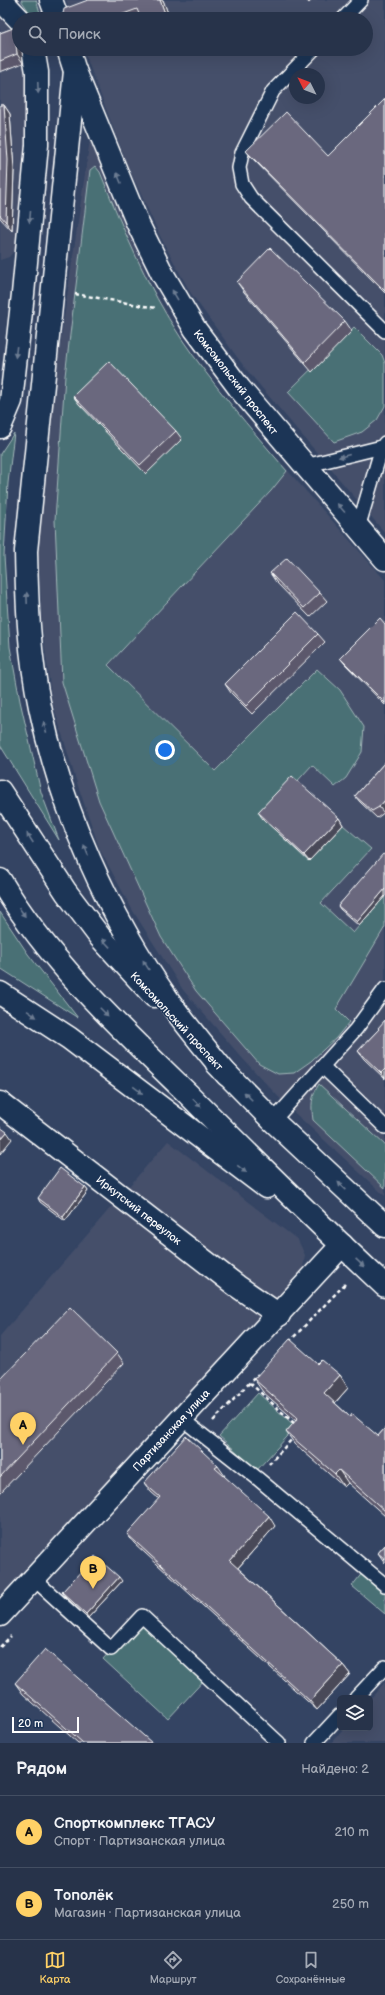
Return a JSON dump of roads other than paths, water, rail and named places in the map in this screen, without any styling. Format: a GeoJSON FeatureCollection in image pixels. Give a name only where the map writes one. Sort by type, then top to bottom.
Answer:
{"type":"FeatureCollection","features":[{"type":"Feature","properties":{"kind":"main road"},"geometry":{"type":"LineString","coordinates":[[1,0],[12,12]]}},
{"type":"Feature","properties":{"kind":"main road"},"geometry":{"type":"LineString","coordinates":[[51,0],[55,12]]}},
{"type":"Feature","properties":{"kind":"main road"},"geometry":{"type":"LineString","coordinates":[[0,427],[11,401],[24,294],[37,145],[37,72],[34,56]]}},
{"type":"Feature","properties":{"kind":"main road","name":"Комсомольский проспект"},"geometry":{"type":"LineString","coordinates":[[70,56],[137,222],[162,272],[194,329],[240,389],[385,559]]}},
{"type":"Feature","properties":{"kind":"main road"},"geometry":{"type":"LineString","coordinates":[[75,71],[26,551],[28,630],[40,707],[60,783],[87,852],[118,920],[169,1001],[227,1075]]}},
{"type":"Feature","properties":{"kind":"main road","name":"Комсомольский проспект"},"geometry":{"type":"LineString","coordinates":[[0,792],[66,892],[100,937],[227,1075],[273,1121],[385,1226]]}},
{"type":"Feature","properties":{"kind":"main road"},"geometry":{"type":"LineString","coordinates":[[0,880],[44,944],[93,1001],[339,1243],[385,1286]]}},
{"type":"Feature","properties":{"kind":"main road"},"geometry":{"type":"LineString","coordinates":[[0,993],[69,1038],[339,1243]]}},
{"type":"Feature","properties":{"kind":"main road","name":"Иркутский переулок"},"geometry":{"type":"LineString","coordinates":[[0,1103],[237,1286],[279,1314]]}},
{"type":"Feature","properties":{"kind":"main road","name":"Партизанская улица"},"geometry":{"type":"LineString","coordinates":[[0,1615],[279,1314],[339,1243]]}},
{"type":"Feature","properties":{"kind":"lane"},"geometry":{"type":"LineString","coordinates":[[350,12],[362,0]]}},
{"type":"Feature","properties":{"kind":"lane"},"geometry":{"type":"LineString","coordinates":[[307,56],[273,91],[242,153],[239,168],[242,184],[251,198],[385,331]]}},
{"type":"Feature","properties":{"kind":"lane"},"geometry":{"type":"LineString","coordinates":[[305,466],[383,445]]}},
{"type":"Feature","properties":{"kind":"lane"},"geometry":{"type":"LineString","coordinates":[[358,528],[383,445]]}},
{"type":"Feature","properties":{"kind":"lane"},"geometry":{"type":"LineString","coordinates":[[273,1121],[356,1029],[385,989]]}},
{"type":"Feature","properties":{"kind":"lane"},"geometry":{"type":"LineString","coordinates":[[323,1067],[385,1127]]}},
{"type":"Feature","properties":{"kind":"lane"},"geometry":{"type":"LineString","coordinates":[[182,1419],[257,1478],[385,1585]]}},
{"type":"Feature","properties":{"kind":"lane"},"geometry":{"type":"LineString","coordinates":[[34,1579],[111,1648],[142,1616],[279,1743]]}},
{"type":"Feature","properties":{"kind":"lane"},"geometry":{"type":"LineString","coordinates":[[359,1695],[385,1667]]}},
{"type":"Feature","properties":{"kind":"lane"},"geometry":{"type":"LineString","coordinates":[[314,1743],[337,1718]]}},
{"type":"Feature","properties":{"kind":"place","name":"Спорткомплекс ТГАСУ"},"geometry":{"type":"Point","coordinates":[23,1445]}},
{"type":"Feature","properties":{"kind":"place","name":"Тополёк"},"geometry":{"type":"Point","coordinates":[93,1589]}}]}
